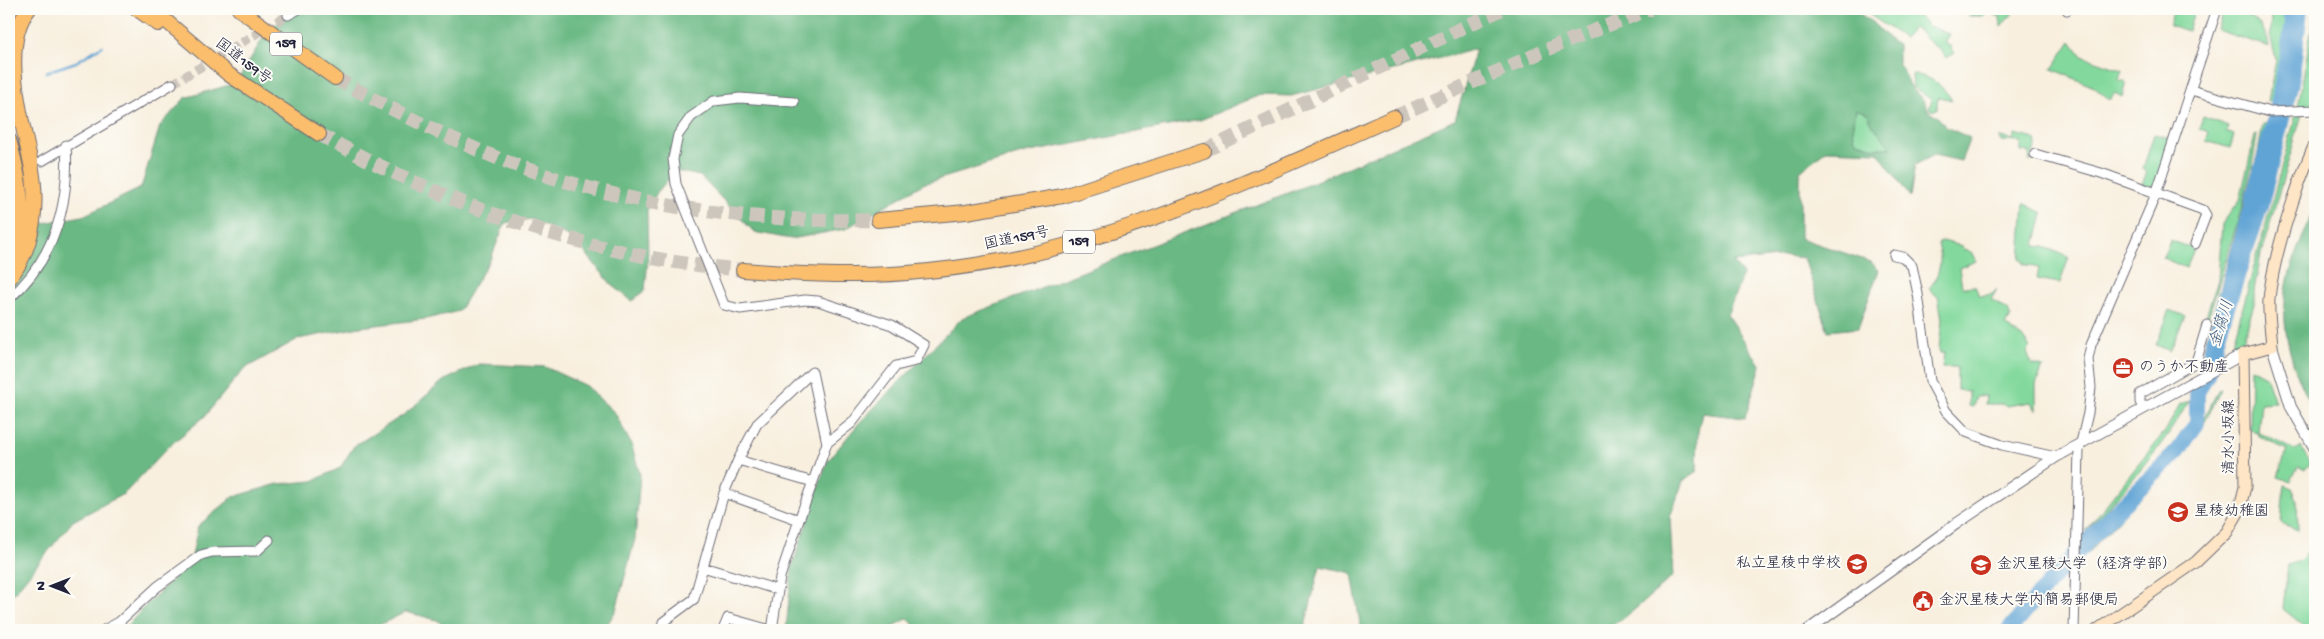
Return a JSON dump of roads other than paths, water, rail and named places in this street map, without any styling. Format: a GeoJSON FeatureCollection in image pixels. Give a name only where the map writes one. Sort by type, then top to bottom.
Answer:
{"type":"FeatureCollection","features":[{"type":"Feature","properties":{"kind":"highway"},"geometry":{"type":"LineString","coordinates":[[9,279],[20,262],[31,234],[34,193],[31,160],[9,66],[12,37],[22,14],[29,9]]}},
{"type":"Feature","properties":{"kind":"highway"},"geometry":{"type":"LineString","coordinates":[[137,9],[228,74]]}},
{"type":"Feature","properties":{"kind":"highway","name":"国道159号"},"geometry":{"type":"LineString","coordinates":[[152,9],[228,74],[319,134]]}},
{"type":"Feature","properties":{"kind":"highway","name":"159"},"geometry":{"type":"LineString","coordinates":[[239,9],[335,78]]}},
{"type":"Feature","properties":{"kind":"highway"},"geometry":{"type":"LineString","coordinates":[[9,112],[25,158],[34,193]]}},
{"type":"Feature","properties":{"kind":"highway","name":"国道159号"},"geometry":{"type":"LineString","coordinates":[[743,270],[819,275],[888,275],[930,271],[1033,254],[1122,230],[1167,214],[1260,177],[1394,117]]}},
{"type":"Feature","properties":{"kind":"highway"},"geometry":{"type":"LineString","coordinates":[[9,140],[22,204],[18,232],[9,255]]}},
{"type":"Feature","properties":{"kind":"highway"},"geometry":{"type":"LineString","coordinates":[[878,220],[966,212],[1063,196],[1204,151]]}},
{"type":"Feature","properties":{"kind":"main road"},"geometry":{"type":"LineString","coordinates":[[2243,354],[2272,346],[2269,299],[2272,281],[2293,203],[2315,144]]}},
{"type":"Feature","properties":{"kind":"main road","name":"清水小坂線"},"geometry":{"type":"LineString","coordinates":[[2097,630],[2196,562],[2227,532],[2239,511],[2245,487],[2243,354]]}},
{"type":"Feature","properties":{"kind":"street"},"geometry":{"type":"LineString","coordinates":[[288,15],[299,9]]}},
{"type":"Feature","properties":{"kind":"street"},"geometry":{"type":"LineString","coordinates":[[2074,630],[2075,539],[2080,442],[2088,412],[2091,387],[2088,358],[2091,345],[2156,194],[2217,9]]}},
{"type":"Feature","properties":{"kind":"street"},"geometry":{"type":"LineString","coordinates":[[42,161],[66,145],[172,84]]}},
{"type":"Feature","properties":{"kind":"street"},"geometry":{"type":"LineString","coordinates":[[2191,90],[2270,112],[2315,110]]}},
{"type":"Feature","properties":{"kind":"street"},"geometry":{"type":"LineString","coordinates":[[724,630],[728,618],[771,630],[780,577],[827,443],[852,423],[896,366],[916,361],[924,345],[892,325],[818,301],[805,300],[740,309],[724,305],[673,172],[674,148],[678,135],[691,117],[702,108],[714,102],[740,98],[794,102]]}},
{"type":"Feature","properties":{"kind":"street"},"geometry":{"type":"LineString","coordinates":[[9,299],[35,272],[46,256],[54,236],[64,194],[66,145]]}},
{"type":"Feature","properties":{"kind":"street"},"geometry":{"type":"LineString","coordinates":[[2035,154],[2101,173],[2203,210],[2206,215],[2195,244]]}},
{"type":"Feature","properties":{"kind":"street"},"geometry":{"type":"LineString","coordinates":[[1894,255],[1903,256],[1912,266],[1918,294],[1930,381],[1946,411],[1966,432],[2002,445],[2056,457]]}},
{"type":"Feature","properties":{"kind":"street"},"geometry":{"type":"LineString","coordinates":[[2143,408],[2140,402],[2140,394],[2196,362],[2207,325]]}},
{"type":"Feature","properties":{"kind":"street"},"geometry":{"type":"LineString","coordinates":[[2272,346],[2291,407],[2315,449]]}},
{"type":"Feature","properties":{"kind":"street"},"geometry":{"type":"LineString","coordinates":[[1808,630],[1956,524],[2056,457],[2080,442],[2243,354]]}},
{"type":"Feature","properties":{"kind":"street"},"geometry":{"type":"LineString","coordinates":[[660,630],[663,622],[694,599],[724,493],[738,460],[757,424],[812,372],[827,443]]}},
{"type":"Feature","properties":{"kind":"street"},"geometry":{"type":"LineString","coordinates":[[738,460],[813,482]]}},
{"type":"Feature","properties":{"kind":"street"},"geometry":{"type":"LineString","coordinates":[[724,493],[799,520]]}},
{"type":"Feature","properties":{"kind":"street"},"geometry":{"type":"LineString","coordinates":[[104,630],[118,622],[156,587],[201,555],[212,552],[258,551],[269,540]]}},
{"type":"Feature","properties":{"kind":"street"},"geometry":{"type":"LineString","coordinates":[[703,567],[778,590]]}},
{"type":"Feature","properties":{"kind":"waterway","name":"金腐川"},"geometry":{"type":"LineString","coordinates":[[2009,630],[2108,519],[2178,451],[2197,423],[2197,391],[2207,375],[2220,328],[2260,207],[2291,82],[2300,9]]}},
{"type":"Feature","properties":{"kind":"waterway"},"geometry":{"type":"LineString","coordinates":[[2207,375],[2205,363],[2273,116],[2290,23],[2287,15]]}},
{"type":"Feature","properties":{"kind":"waterway"},"geometry":{"type":"LineString","coordinates":[[46,72],[76,62],[102,46]]}},
{"type":"Feature","properties":{"kind":"tunnel"},"geometry":{"type":"LineString","coordinates":[[1204,151],[1502,9]]}},
{"type":"Feature","properties":{"kind":"tunnel"},"geometry":{"type":"LineString","coordinates":[[1394,117],[1560,44],[1650,9]]}},
{"type":"Feature","properties":{"kind":"tunnel"},"geometry":{"type":"LineString","coordinates":[[172,84],[288,15]]}},
{"type":"Feature","properties":{"kind":"tunnel"},"geometry":{"type":"LineString","coordinates":[[335,78],[459,142],[547,176],[593,189],[640,200],[734,214],[782,218],[878,220]]}},
{"type":"Feature","properties":{"kind":"tunnel"},"geometry":{"type":"LineString","coordinates":[[319,134],[360,156],[444,195],[529,227],[618,251],[674,262],[743,270]]}},
{"type":"Feature","properties":{"kind":"tunnel"},"geometry":{"type":"LineString","coordinates":[[9,180],[34,165]]}},
{"type":"Feature","properties":{"kind":"place","name":"のうか不動産"},"geometry":{"type":"Point","coordinates":[2123,368]}},
{"type":"Feature","properties":{"kind":"place","name":"星稜幼稚園"},"geometry":{"type":"Point","coordinates":[2178,512]}},
{"type":"Feature","properties":{"kind":"place","name":"私立星稜中学校"},"geometry":{"type":"Point","coordinates":[1857,564]}},
{"type":"Feature","properties":{"kind":"place","name":"金沢星稜大学（経済学部）"},"geometry":{"type":"Point","coordinates":[1981,565]}},
{"type":"Feature","properties":{"kind":"place","name":"金沢星稜大学内簡易郵便局"},"geometry":{"type":"Point","coordinates":[1923,601]}}]}
